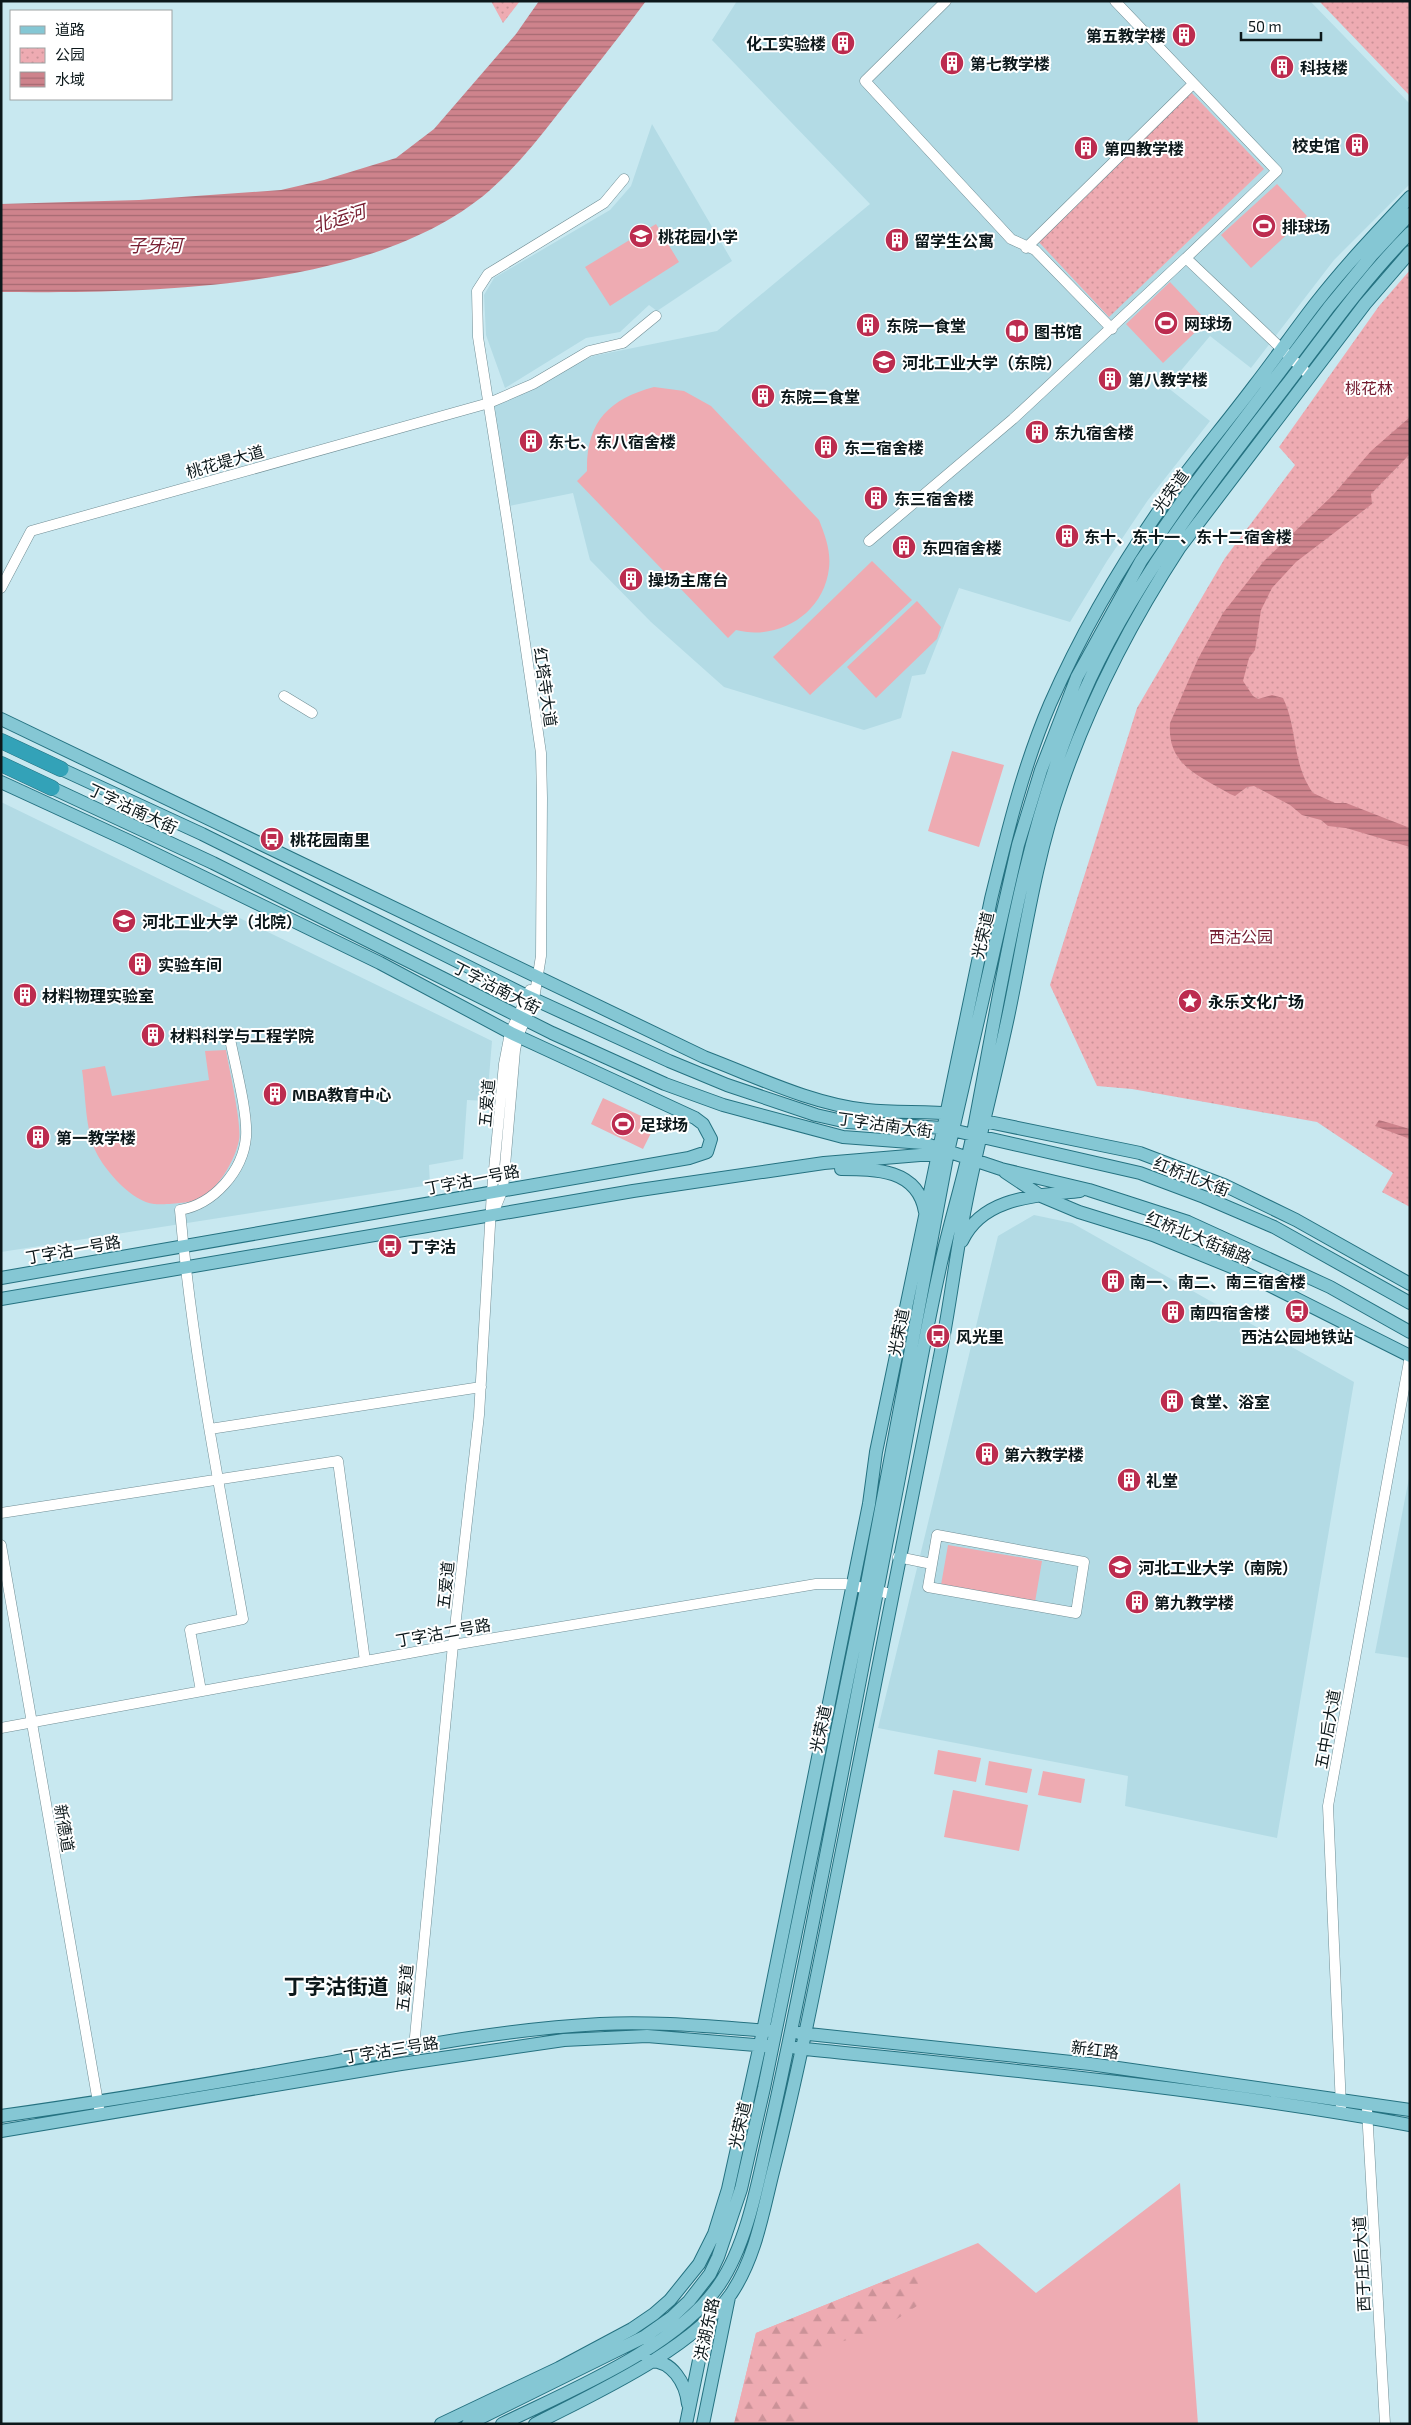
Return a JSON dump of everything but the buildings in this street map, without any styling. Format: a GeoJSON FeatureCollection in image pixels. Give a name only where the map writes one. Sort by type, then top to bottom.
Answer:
{"type":"FeatureCollection","features":[{"type":"Feature","properties":{"kind":"highway"},"geometry":{"type":"LineString","coordinates":[[1,741],[61,769]]}},
{"type":"Feature","properties":{"kind":"highway"},"geometry":{"type":"LineString","coordinates":[[1,764],[52,788]]}},
{"type":"Feature","properties":{"kind":"main road"},"geometry":{"type":"LineString","coordinates":[[799,2033],[939,1361],[971,1159],[1059,791],[1108,670],[1158,581],[1296,363],[1341,272],[1410,197]]}},
{"type":"Feature","properties":{"kind":"main road","name":"光荣道"},"geometry":{"type":"LineString","coordinates":[[1296,363],[1356,273],[1410,214]]}},
{"type":"Feature","properties":{"kind":"main road","name":"光荣道"},"geometry":{"type":"LineString","coordinates":[[502,2424],[650,2348],[672,2332],[707,2301],[729,2268],[740,2241],[796,2048],[872,1590],[941,1151],[1018,845],[1040,770],[1068,698],[1099,634],[1141,561],[1188,493],[1365,282],[1410,234]]}},
{"type":"Feature","properties":{"kind":"main road"},"geometry":{"type":"LineString","coordinates":[[1296,363],[1365,304],[1410,252]]}},
{"type":"Feature","properties":{"kind":"main road"},"geometry":{"type":"LineString","coordinates":[[1,719],[191,812],[432,924],[693,1052],[794,1092],[831,1103],[867,1110],[951,1114],[1140,1153],[1224,1185],[1296,1220],[1410,1284]]}},
{"type":"Feature","properties":{"kind":"main road","name":"丁字沽南大街"},"geometry":{"type":"LineString","coordinates":[[61,769],[202,834],[531,997],[669,1061],[727,1085],[816,1115],[864,1125],[916,1125],[948,1129]]}},
{"type":"Feature","properties":{"kind":"main road"},"geometry":{"type":"LineString","coordinates":[[1,782],[129,841],[380,963]]}},
{"type":"Feature","properties":{"kind":"main road","name":"丁字沽南大街"},"geometry":{"type":"LineString","coordinates":[[52,788],[335,923],[522,1018],[666,1084],[723,1106],[842,1136],[912,1141],[941,1151]]}},
{"type":"Feature","properties":{"kind":"main road"},"geometry":{"type":"LineString","coordinates":[[335,923],[380,963]]}},
{"type":"Feature","properties":{"kind":"main road","name":"丁字沽一号路"},"geometry":{"type":"LineString","coordinates":[[1,1278],[367,1216],[498,1190],[689,1158],[706,1152],[711,1144],[708,1130],[695,1118],[514,1034],[380,963]]}},
{"type":"Feature","properties":{"kind":"main road","name":"红桥北大街"},"geometry":{"type":"LineString","coordinates":[[948,1129],[1140,1173],[1204,1197],[1274,1227],[1410,1303]]}},
{"type":"Feature","properties":{"kind":"main road"},"geometry":{"type":"LineString","coordinates":[[441,2424],[559,2368],[632,2329],[665,2304],[685,2283],[699,2264],[714,2234],[769,2031],[869,1504],[876,1452],[925,1214],[941,1151]]}},
{"type":"Feature","properties":{"kind":"main road"},"geometry":{"type":"LineString","coordinates":[[1,1300],[633,1191],[824,1163],[941,1151],[1001,1169],[1089,1190],[1188,1222],[1330,1287],[1410,1332]]}},
{"type":"Feature","properties":{"kind":"main road","name":"光荣道"},"geometry":{"type":"LineString","coordinates":[[769,2031],[872,1590],[938,1276],[971,1159]]}},
{"type":"Feature","properties":{"kind":"main road"},"geometry":{"type":"LineString","coordinates":[[799,1167],[869,1169],[892,1174],[905,1180],[917,1191],[923,1202],[925,1214]]}},
{"type":"Feature","properties":{"kind":"main road","name":"红桥北大街辅路"},"geometry":{"type":"LineString","coordinates":[[1001,1169],[1041,1196],[1080,1212],[1154,1235],[1239,1270],[1410,1356]]}},
{"type":"Feature","properties":{"kind":"main road"},"geometry":{"type":"LineString","coordinates":[[958,1250],[966,1233],[986,1213],[1010,1201],[1089,1190]]}},
{"type":"Feature","properties":{"kind":"main road","name":"丁字沽三号路"},"geometry":{"type":"LineString","coordinates":[[1,2116],[98,2102],[414,2047],[546,2028],[651,2023],[769,2031]]}},
{"type":"Feature","properties":{"kind":"main road","name":"新红路"},"geometry":{"type":"LineString","coordinates":[[769,2031],[1090,2064],[1341,2106],[1367,2117],[1410,2125]]}},
{"type":"Feature","properties":{"kind":"main road","name":"丁字沽三号路"},"geometry":{"type":"LineString","coordinates":[[1,2131],[401,2064],[564,2040],[646,2036],[796,2048]]}},
{"type":"Feature","properties":{"kind":"main road","name":"光荣道"},"geometry":{"type":"LineString","coordinates":[[468,2424],[644,2337],[672,2318],[698,2292],[710,2274],[720,2253],[741,2189],[765,2046]]}},
{"type":"Feature","properties":{"kind":"main road"},"geometry":{"type":"LineString","coordinates":[[534,2424],[653,2360],[709,2320],[729,2297],[744,2272],[753,2250],[784,2132],[796,2048]]}},
{"type":"Feature","properties":{"kind":"main road","name":"新红路"},"geometry":{"type":"LineString","coordinates":[[796,2048],[1341,2106],[1366,2104],[1410,2110]]}},
{"type":"Feature","properties":{"kind":"main road","name":"洪湖东路"},"geometry":{"type":"LineString","coordinates":[[703,2424],[740,2241]]}},
{"type":"Feature","properties":{"kind":"main road","name":"洪湖东路"},"geometry":{"type":"LineString","coordinates":[[687,2419],[709,2320],[707,2301],[720,2253]]}},
{"type":"Feature","properties":{"kind":"main road","name":"洪湖东路"},"geometry":{"type":"LineString","coordinates":[[685,2283],[707,2301]]}},
{"type":"Feature","properties":{"kind":"main road"},"geometry":{"type":"LineString","coordinates":[[614,2367],[653,2360],[662,2363],[678,2376],[684,2387],[687,2419]]}},
{"type":"Feature","properties":{"kind":"street"},"geometry":{"type":"LineString","coordinates":[[946,1],[865,81],[1011,240],[1026,248],[1036,250],[1112,329]]}},
{"type":"Feature","properties":{"kind":"street"},"geometry":{"type":"LineString","coordinates":[[869,541],[1012,419],[1112,329],[1277,171],[1114,1]]}},
{"type":"Feature","properties":{"kind":"street"},"geometry":{"type":"LineString","coordinates":[[1026,248],[1193,84]]}},
{"type":"Feature","properties":{"kind":"street","name":"红塔寺大道"},"geometry":{"type":"LineString","coordinates":[[522,1018],[538,977],[541,956],[541,753],[478,337],[477,291],[488,274],[604,203],[624,178]]}},
{"type":"Feature","properties":{"kind":"street"},"geometry":{"type":"LineString","coordinates":[[1186,258],[1296,363]]}},
{"type":"Feature","properties":{"kind":"street","name":"桃花堤大道"},"geometry":{"type":"LineString","coordinates":[[1,588],[31,531],[489,403],[533,384],[589,351],[623,343],[656,316]]}},
{"type":"Feature","properties":{"kind":"street"},"geometry":{"type":"LineString","coordinates":[[284,696],[312,713]]}},
{"type":"Feature","properties":{"kind":"street","name":"五爱道"},"geometry":{"type":"LineString","coordinates":[[414,2047],[453,1645],[481,1387],[492,1216],[498,1190],[504,1064],[514,1034],[522,1018]]}},
{"type":"Feature","properties":{"kind":"street"},"geometry":{"type":"LineString","coordinates":[[202,1691],[190,1630],[242,1619],[210,1429],[186,1269],[180,1210],[200,1205],[219,1191],[240,1160],[246,1137],[244,1110],[229,1034]]}},
{"type":"Feature","properties":{"kind":"street","name":"五中后大道"},"geometry":{"type":"LineString","coordinates":[[1341,2106],[1328,1806],[1410,1356]]}},
{"type":"Feature","properties":{"kind":"street"},"geometry":{"type":"LineString","coordinates":[[210,1429],[481,1387]]}},
{"type":"Feature","properties":{"kind":"street"},"geometry":{"type":"LineString","coordinates":[[1,1513],[338,1461],[365,1661]]}},
{"type":"Feature","properties":{"kind":"street"},"geometry":{"type":"LineString","coordinates":[[937,1535],[1084,1562],[1076,1613],[928,1587],[932,1564],[937,1535]]}},
{"type":"Feature","properties":{"kind":"street","name":"新德道"},"geometry":{"type":"LineString","coordinates":[[1,1545],[101,2115]]}},
{"type":"Feature","properties":{"kind":"street"},"geometry":{"type":"LineString","coordinates":[[898,1557],[932,1564]]}},
{"type":"Feature","properties":{"kind":"street","name":"丁字沽二号路"},"geometry":{"type":"LineString","coordinates":[[1,1728],[453,1645],[816,1584],[852,1586],[891,1594]]}},
{"type":"Feature","properties":{"kind":"street","name":"西于庄后大道"},"geometry":{"type":"LineString","coordinates":[[1366,2104],[1385,2424]]}},
{"type":"Feature","properties":{"kind":"shaded area","name":"河北工业大学（东院）"},"geometry":{"type":"Polygon","coordinates":[[[737,1],[1310,1],[1410,104],[1410,184],[1334,260],[1251,368],[1210,336],[1167,387],[1210,421],[1148,500],[1107,561],[1070,622],[959,588],[925,674],[912,676],[901,718],[864,730],[724,687],[651,622],[590,560],[573,493],[509,506],[484,410],[593,356],[717,331],[870,204],[712,40],[737,1]]]}},
{"type":"Feature","properties":{"kind":"shaded area","name":"桃花园小学"},"geometry":{"type":"Polygon","coordinates":[[[652,124],[732,261],[657,311],[649,305],[620,332],[586,338],[505,388],[486,335],[484,295],[494,278],[610,210],[631,186],[652,124]]]}},
{"type":"Feature","properties":{"kind":"shaded area","name":"河北工业大学（北院）"},"geometry":{"type":"Polygon","coordinates":[[[1,802],[492,1041],[487,1101],[467,1100],[463,1159],[429,1165],[430,1185],[1,1252],[1,802]]]}},
{"type":"Feature","properties":{"kind":"shaded area","name":"河北工业大学（南院）"},"geometry":{"type":"Polygon","coordinates":[[[1034,1215],[1072,1223],[1354,1382],[1277,1838],[1125,1806],[1128,1776],[878,1728],[998,1236],[1034,1215]]]}},
{"type":"Feature","properties":{"kind":"shaded area"},"geometry":{"type":"Polygon","coordinates":[[[1410,1473],[1410,1658],[1375,1653],[1410,1473]]]}},
{"type":"Feature","properties":{"kind":"green space"},"geometry":{"type":"Polygon","coordinates":[[[491,1],[520,1],[503,23],[491,1]]]}},
{"type":"Feature","properties":{"kind":"green space"},"geometry":{"type":"Polygon","coordinates":[[[1319,1],[1410,2],[1410,96],[1319,1]]]}},
{"type":"Feature","properties":{"kind":"green space"},"geometry":{"type":"Polygon","coordinates":[[[1190,91],[1264,169],[1109,317],[1035,238],[1190,91]]]}},
{"type":"Feature","properties":{"kind":"green space","name":"排球场"},"geometry":{"type":"Polygon","coordinates":[[[1277,184],[1307,216],[1251,268],[1221,235],[1277,184]]]}},
{"type":"Feature","properties":{"kind":"green space"},"geometry":{"type":"Polygon","coordinates":[[[656,224],[679,262],[610,306],[585,267],[656,224]]]}},
{"type":"Feature","properties":{"kind":"green space","name":"西沽公园"},"geometry":{"type":"Polygon","coordinates":[[[1410,270],[1410,1207],[1382,1192],[1393,1173],[1317,1122],[1132,1089],[1097,1086],[1050,985],[1137,708],[1225,558],[1295,465],[1279,447],[1379,306],[1410,270]]]}},
{"type":"Feature","properties":{"kind":"green space","name":"网球场"},"geometry":{"type":"Polygon","coordinates":[[[1170,282],[1207,321],[1163,363],[1126,324],[1170,282]]]}},
{"type":"Feature","properties":{"kind":"green space"},"geometry":{"type":"Polygon","coordinates":[[[654,387],[684,391],[711,406],[819,520],[828,549],[829,568],[825,584],[818,599],[808,611],[796,620],[783,627],[768,631],[736,630],[728,638],[577,481],[587,471],[591,439],[603,415],[624,398],[654,387]]]}},
{"type":"Feature","properties":{"kind":"green space"},"geometry":{"type":"Polygon","coordinates":[[[872,561],[912,600],[810,695],[773,657],[872,561]]]}},
{"type":"Feature","properties":{"kind":"green space"},"geometry":{"type":"Polygon","coordinates":[[[917,601],[941,627],[937,639],[876,698],[847,667],[917,601]]]}},
{"type":"Feature","properties":{"kind":"green space"},"geometry":{"type":"Polygon","coordinates":[[[952,751],[1004,765],[979,847],[928,831],[952,751]]]}},
{"type":"Feature","properties":{"kind":"green space"},"geometry":{"type":"Polygon","coordinates":[[[226,1050],[237,1110],[239,1140],[234,1157],[224,1175],[211,1190],[196,1200],[182,1203],[154,1204],[137,1198],[120,1184],[106,1168],[92,1143],[82,1070],[105,1066],[112,1096],[209,1080],[205,1051],[226,1050]]]}},
{"type":"Feature","properties":{"kind":"green space","name":"足球场"},"geometry":{"type":"Polygon","coordinates":[[[603,1098],[656,1123],[643,1149],[591,1124],[603,1098]]]}},
{"type":"Feature","properties":{"kind":"green space"},"geometry":{"type":"Polygon","coordinates":[[[948,1545],[1042,1561],[1035,1602],[941,1585],[948,1545]]]}},
{"type":"Feature","properties":{"kind":"green space"},"geometry":{"type":"Polygon","coordinates":[[[938,1750],[981,1758],[976,1782],[934,1774],[938,1750]]]}},
{"type":"Feature","properties":{"kind":"green space"},"geometry":{"type":"Polygon","coordinates":[[[989,1761],[1032,1769],[1027,1793],[985,1785],[989,1761]]]}},
{"type":"Feature","properties":{"kind":"green space"},"geometry":{"type":"Polygon","coordinates":[[[1043,1771],[1085,1779],[1081,1803],[1038,1795],[1043,1771]]]}},
{"type":"Feature","properties":{"kind":"green space"},"geometry":{"type":"Polygon","coordinates":[[[953,1790],[1028,1805],[1019,1851],[944,1837],[953,1790]]]}},
{"type":"Feature","properties":{"kind":"green space"},"geometry":{"type":"Polygon","coordinates":[[[1180,2183],[1198,2424],[734,2424],[756,2333],[978,2243],[1036,2293],[1180,2183]]]}},
{"type":"Feature","properties":{"kind":"green space"},"geometry":{"type":"Polygon","coordinates":[[[917,2268],[920,2304],[880,2330],[811,2351],[813,2424],[734,2424],[756,2333],[917,2268]]]}},
{"type":"Feature","properties":{"kind":"water","name":"子牙河"},"geometry":{"type":"Polygon","coordinates":[[[539,1],[646,1],[516,164],[489,191],[441,224],[384,249],[322,267],[257,279],[189,287],[123,291],[1,292],[1,204],[139,200],[281,190],[324,180],[396,158],[434,129],[516,34],[539,1]]]}},
{"type":"Feature","properties":{"kind":"water"},"geometry":{"type":"Polygon","coordinates":[[[1410,417],[1410,454],[1371,494],[1372,504],[1296,562],[1272,588],[1261,610],[1255,650],[1249,658],[1243,681],[1253,696],[1258,699],[1272,695],[1283,698],[1288,709],[1301,769],[1313,793],[1335,803],[1346,803],[1410,828],[1410,847],[1346,828],[1328,826],[1321,820],[1302,815],[1290,805],[1254,786],[1247,787],[1235,796],[1230,794],[1196,774],[1179,759],[1170,737],[1170,723],[1198,659],[1223,613],[1264,561],[1333,495],[1371,451],[1410,417]]]}},
{"type":"Feature","properties":{"kind":"water"},"geometry":{"type":"Polygon","coordinates":[[[1379,1120],[1410,1129],[1410,1139],[1375,1126],[1379,1120]]]}},
{"type":"Feature","properties":{"kind":"place","name":"第五教学楼"},"geometry":{"type":"Point","coordinates":[1184,35]}},
{"type":"Feature","properties":{"kind":"place","name":"化工实验楼"},"geometry":{"type":"Point","coordinates":[843,43]}},
{"type":"Feature","properties":{"kind":"place","name":"第七教学楼"},"geometry":{"type":"Point","coordinates":[952,63]}},
{"type":"Feature","properties":{"kind":"place","name":"科技楼"},"geometry":{"type":"Point","coordinates":[1282,67]}},
{"type":"Feature","properties":{"kind":"place","name":"校史馆"},"geometry":{"type":"Point","coordinates":[1357,145]}},
{"type":"Feature","properties":{"kind":"place","name":"第四教学楼"},"geometry":{"type":"Point","coordinates":[1086,148]}},
{"type":"Feature","properties":{"kind":"place","name":"排球场"},"geometry":{"type":"Point","coordinates":[1264,226]}},
{"type":"Feature","properties":{"kind":"place","name":"桃花园小学"},"geometry":{"type":"Point","coordinates":[641,236]}},
{"type":"Feature","properties":{"kind":"place","name":"留学生公寓"},"geometry":{"type":"Point","coordinates":[897,240]}},
{"type":"Feature","properties":{"kind":"place","name":"网球场"},"geometry":{"type":"Point","coordinates":[1166,323]}},
{"type":"Feature","properties":{"kind":"place","name":"东院一食堂"},"geometry":{"type":"Point","coordinates":[868,325]}},
{"type":"Feature","properties":{"kind":"place","name":"图书馆"},"geometry":{"type":"Point","coordinates":[1017,331]}},
{"type":"Feature","properties":{"kind":"place","name":"河北工业大学（东院）"},"geometry":{"type":"Point","coordinates":[884,362]}},
{"type":"Feature","properties":{"kind":"place","name":"第八教学楼"},"geometry":{"type":"Point","coordinates":[1110,379]}},
{"type":"Feature","properties":{"kind":"place","name":"东院二食堂"},"geometry":{"type":"Point","coordinates":[763,396]}},
{"type":"Feature","properties":{"kind":"place","name":"东九宿舍楼"},"geometry":{"type":"Point","coordinates":[1037,432]}},
{"type":"Feature","properties":{"kind":"place","name":"东七、东八宿舍楼"},"geometry":{"type":"Point","coordinates":[531,441]}},
{"type":"Feature","properties":{"kind":"place","name":"东二宿舍楼"},"geometry":{"type":"Point","coordinates":[826,447]}},
{"type":"Feature","properties":{"kind":"place","name":"东三宿舍楼"},"geometry":{"type":"Point","coordinates":[876,498]}},
{"type":"Feature","properties":{"kind":"place","name":"东十、东十一、东十二宿舍楼"},"geometry":{"type":"Point","coordinates":[1067,536]}},
{"type":"Feature","properties":{"kind":"place","name":"东四宿舍楼"},"geometry":{"type":"Point","coordinates":[904,547]}},
{"type":"Feature","properties":{"kind":"place","name":"操场主席台"},"geometry":{"type":"Point","coordinates":[631,579]}},
{"type":"Feature","properties":{"kind":"place","name":"桃花园南里"},"geometry":{"type":"Point","coordinates":[272,839]}},
{"type":"Feature","properties":{"kind":"place","name":"河北工业大学（北院）"},"geometry":{"type":"Point","coordinates":[124,921]}},
{"type":"Feature","properties":{"kind":"place","name":"实验车间"},"geometry":{"type":"Point","coordinates":[140,964]}},
{"type":"Feature","properties":{"kind":"place","name":"材料物理实验室"},"geometry":{"type":"Point","coordinates":[25,995]}},
{"type":"Feature","properties":{"kind":"place","name":"永乐文化广场"},"geometry":{"type":"Point","coordinates":[1190,1001]}},
{"type":"Feature","properties":{"kind":"place","name":"材料科学与工程学院"},"geometry":{"type":"Point","coordinates":[153,1035]}},
{"type":"Feature","properties":{"kind":"place","name":"MBA教育中心"},"geometry":{"type":"Point","coordinates":[275,1094]}},
{"type":"Feature","properties":{"kind":"place","name":"足球场"},"geometry":{"type":"Point","coordinates":[623,1124]}},
{"type":"Feature","properties":{"kind":"place","name":"第一教学楼"},"geometry":{"type":"Point","coordinates":[38,1137]}},
{"type":"Feature","properties":{"kind":"place","name":"丁字沽"},"geometry":{"type":"Point","coordinates":[390,1246]}},
{"type":"Feature","properties":{"kind":"place","name":"南一、南二、南三宿舍楼"},"geometry":{"type":"Point","coordinates":[1113,1281]}},
{"type":"Feature","properties":{"kind":"place","name":"西沽公园地铁站"},"geometry":{"type":"Point","coordinates":[1297,1311]}},
{"type":"Feature","properties":{"kind":"place","name":"南四宿舍楼"},"geometry":{"type":"Point","coordinates":[1173,1312]}},
{"type":"Feature","properties":{"kind":"place","name":"风光里"},"geometry":{"type":"Point","coordinates":[938,1336]}},
{"type":"Feature","properties":{"kind":"place","name":"食堂、浴室"},"geometry":{"type":"Point","coordinates":[1172,1401]}},
{"type":"Feature","properties":{"kind":"place","name":"第六教学楼"},"geometry":{"type":"Point","coordinates":[987,1454]}},
{"type":"Feature","properties":{"kind":"place","name":"礼堂"},"geometry":{"type":"Point","coordinates":[1129,1480]}},
{"type":"Feature","properties":{"kind":"place","name":"河北工业大学（南院）"},"geometry":{"type":"Point","coordinates":[1120,1567]}},
{"type":"Feature","properties":{"kind":"place","name":"第九教学楼"},"geometry":{"type":"Point","coordinates":[1137,1602]}},
{"type":"Feature","properties":{"kind":"district","name":"丁字沽街道"},"geometry":{"type":"Point","coordinates":[336,1985]}},
{"type":"Feature","properties":{"kind":"water label","name":"北运河"},"geometry":{"type":"Point","coordinates":[339,218]}},
{"type":"Feature","properties":{"kind":"park label","name":"桃花林"},"geometry":{"type":"Point","coordinates":[1369,387]}}]}
